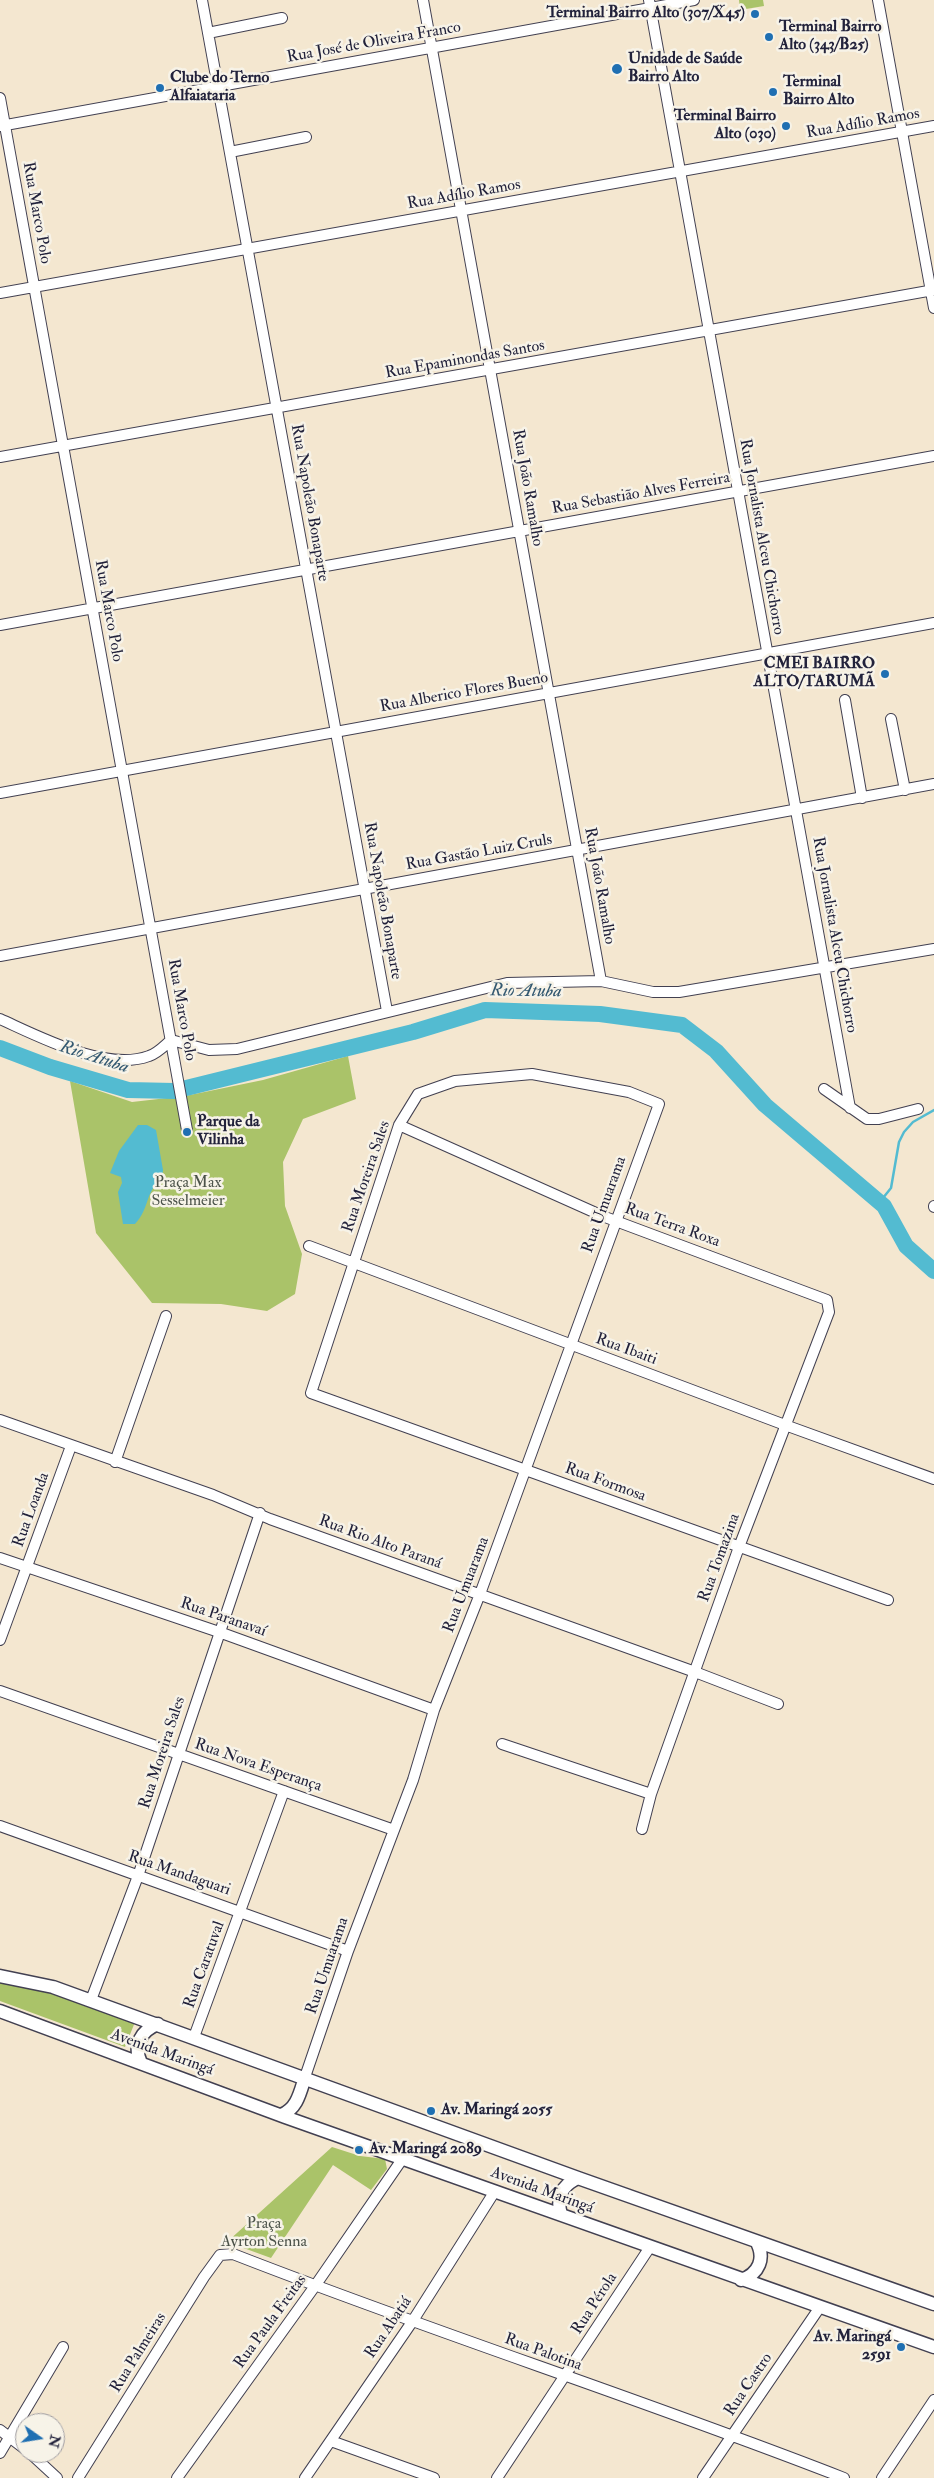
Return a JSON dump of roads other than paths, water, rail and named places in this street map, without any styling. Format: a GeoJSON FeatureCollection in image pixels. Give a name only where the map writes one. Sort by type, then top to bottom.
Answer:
{"type":"FeatureCollection","features":[{"type":"Feature","properties":{"kind":"main road","name":"Avenida Maringá"},"geometry":{"type":"LineString","coordinates":[[0,1976],[53,1987],[91,2000],[578,2178],[934,2304]]}},
{"type":"Feature","properties":{"kind":"main road","name":"Avenida Maringá"},"geometry":{"type":"LineString","coordinates":[[0,2011],[281,2115],[561,2214],[740,2280],[934,2347]]}},
{"type":"Feature","properties":{"kind":"main road"},"geometry":{"type":"LineString","coordinates":[[141,2063],[137,2049],[139,2039],[150,2027],[158,2024]]}},
{"type":"Feature","properties":{"kind":"main road"},"geometry":{"type":"LineString","coordinates":[[281,2115],[288,2112],[294,2106],[305,2078]]}},
{"type":"Feature","properties":{"kind":"main road"},"geometry":{"type":"LineString","coordinates":[[561,2214],[560,2195],[567,2184],[578,2178]]}},
{"type":"Feature","properties":{"kind":"main road"},"geometry":{"type":"LineString","coordinates":[[740,2280],[755,2273],[760,2264],[760,2248],[756,2241]]}},
{"type":"Feature","properties":{"kind":"street","name":"Rua Napoleão Bonaparte"},"geometry":{"type":"LineString","coordinates":[[202,0],[387,1011]]}},
{"type":"Feature","properties":{"kind":"street","name":"Rua João Ramalho"},"geometry":{"type":"LineString","coordinates":[[423,0],[601,981]]}},
{"type":"Feature","properties":{"kind":"street","name":"Rua José de Oliveira Franco"},"geometry":{"type":"LineString","coordinates":[[2,126],[432,48],[650,4],[694,0]]}},
{"type":"Feature","properties":{"kind":"street"},"geometry":{"type":"LineString","coordinates":[[878,0],[934,308]]}},
{"type":"Feature","properties":{"kind":"street","name":"Rua Jornalista Alceu Chichorro"},"geometry":{"type":"LineString","coordinates":[[650,4],[850,1108]]}},
{"type":"Feature","properties":{"kind":"street"},"geometry":{"type":"LineString","coordinates":[[208,33],[282,18]]}},
{"type":"Feature","properties":{"kind":"street","name":"Rua Marco Polo"},"geometry":{"type":"LineString","coordinates":[[0,98],[2,126],[34,287],[187,1130]]}},
{"type":"Feature","properties":{"kind":"street","name":"Rua Adílio Ramos"},"geometry":{"type":"LineString","coordinates":[[0,293],[934,126]]}},
{"type":"Feature","properties":{"kind":"street"},"geometry":{"type":"LineString","coordinates":[[230,152],[306,137]]}},
{"type":"Feature","properties":{"kind":"street","name":"Rua Epaminondas Santos"},"geometry":{"type":"LineString","coordinates":[[0,458],[932,291]]}},
{"type":"Feature","properties":{"kind":"street","name":"Rua Sebastião Alves Ferreira"},"geometry":{"type":"LineString","coordinates":[[0,625],[934,456]]}},
{"type":"Feature","properties":{"kind":"street","name":"Rua Alberico Flores Bueno"},"geometry":{"type":"LineString","coordinates":[[0,793],[934,623]]}},
{"type":"Feature","properties":{"kind":"street"},"geometry":{"type":"LineString","coordinates":[[845,700],[862,798]]}},
{"type":"Feature","properties":{"kind":"street"},"geometry":{"type":"LineString","coordinates":[[891,719],[905,790]]}},
{"type":"Feature","properties":{"kind":"street","name":"Rua Gastão Luiz Cruls"},"geometry":{"type":"LineString","coordinates":[[0,956],[934,784]]}},
{"type":"Feature","properties":{"kind":"street"},"geometry":{"type":"LineString","coordinates":[[0,1019],[66,1047],[103,1058],[120,1060],[149,1056],[171,1040],[209,1050],[224,1051],[507,983],[601,981],[653,992],[679,992],[934,949]]}},
{"type":"Feature","properties":{"kind":"street","name":"Rua Moreira Sales"},"geometry":{"type":"LineString","coordinates":[[311,1393],[399,1125],[418,1094],[455,1081],[532,1074],[629,1092],[659,1104]]}},
{"type":"Feature","properties":{"kind":"street"},"geometry":{"type":"LineString","coordinates":[[824,1089],[862,1116],[873,1119],[918,1109]]}},
{"type":"Feature","properties":{"kind":"street","name":"Rua Umuarama"},"geometry":{"type":"LineString","coordinates":[[305,2078],[348,1951],[414,1780],[434,1710],[480,1594],[526,1470],[569,1345],[659,1104]]}},
{"type":"Feature","properties":{"kind":"street","name":"Rua Terra Roxa"},"geometry":{"type":"LineString","coordinates":[[399,1125],[616,1221],[827,1300]]}},
{"type":"Feature","properties":{"kind":"street","name":"Rua Ibaiti"},"geometry":{"type":"LineString","coordinates":[[309,1246],[569,1345],[934,1479]]}},
{"type":"Feature","properties":{"kind":"street","name":"Rua Tomazina"},"geometry":{"type":"LineString","coordinates":[[642,1828],[651,1794],[739,1548],[829,1312],[827,1300]]}},
{"type":"Feature","properties":{"kind":"street"},"geometry":{"type":"LineString","coordinates":[[115,1462],[166,1316]]}},
{"type":"Feature","properties":{"kind":"street","name":"Rua Formosa"},"geometry":{"type":"LineString","coordinates":[[311,1393],[888,1600]]}},
{"type":"Feature","properties":{"kind":"street","name":"Rua Rio Alto Paraná"},"geometry":{"type":"LineString","coordinates":[[0,1420],[260,1513],[270,1519],[695,1672],[778,1704]]}},
{"type":"Feature","properties":{"kind":"street","name":"Rua Loanda"},"geometry":{"type":"LineString","coordinates":[[0,1640],[28,1568],[71,1446]]}},
{"type":"Feature","properties":{"kind":"street","name":"Rua Moreira Sales"},"geometry":{"type":"LineString","coordinates":[[91,2000],[138,1876],[260,1513]]}},
{"type":"Feature","properties":{"kind":"street","name":"Rua Paranavaí"},"geometry":{"type":"LineString","coordinates":[[0,1558],[219,1632],[434,1710]]}},
{"type":"Feature","properties":{"kind":"street","name":"Rua Nova Esperança"},"geometry":{"type":"LineString","coordinates":[[0,1691],[394,1830]]}},
{"type":"Feature","properties":{"kind":"street"},"geometry":{"type":"LineString","coordinates":[[502,1744],[651,1794]]}},
{"type":"Feature","properties":{"kind":"street","name":"Rua Caratuval"},"geometry":{"type":"LineString","coordinates":[[194,2037],[284,1791]]}},
{"type":"Feature","properties":{"kind":"street","name":"Rua Mandaguari"},"geometry":{"type":"LineString","coordinates":[[0,1826],[348,1951]]}},
{"type":"Feature","properties":{"kind":"street","name":"Rua Paula Freitas"},"geometry":{"type":"LineString","coordinates":[[177,2478],[316,2286],[403,2158]]}},
{"type":"Feature","properties":{"kind":"street","name":"Rua Abatiá"},"geometry":{"type":"LineString","coordinates":[[305,2478],[412,2322],[495,2191]]}},
{"type":"Feature","properties":{"kind":"street","name":"Rua Pérola"},"geometry":{"type":"LineString","coordinates":[[497,2478],[650,2247]]}},
{"type":"Feature","properties":{"kind":"street","name":"Rua Palotina"},"geometry":{"type":"LineString","coordinates":[[233,2254],[412,2322],[734,2435],[844,2478]]}},
{"type":"Feature","properties":{"kind":"street","name":"Rua Palmeiras"},"geometry":{"type":"LineString","coordinates":[[78,2478],[204,2277],[220,2255],[233,2254]]}},
{"type":"Feature","properties":{"kind":"street","name":"Rua Castro"},"geometry":{"type":"LineString","coordinates":[[702,2478],[734,2435],[820,2307]]}},
{"type":"Feature","properties":{"kind":"street"},"geometry":{"type":"LineString","coordinates":[[0,2454],[63,2347]]}},
{"type":"Feature","properties":{"kind":"street"},"geometry":{"type":"LineString","coordinates":[[882,2478],[934,2400]]}},
{"type":"Feature","properties":{"kind":"street"},"geometry":{"type":"LineString","coordinates":[[0,2430],[15,2440]]}},
{"type":"Feature","properties":{"kind":"street"},"geometry":{"type":"LineString","coordinates":[[331,2440],[434,2478]]}},
{"type":"Feature","properties":{"kind":"street"},"geometry":{"type":"LineString","coordinates":[[41,2463],[57,2478]]}},
{"type":"Feature","properties":{"kind":"water"},"geometry":{"type":"Polygon","coordinates":[[[138,1125],[147,1125],[156,1130],[163,1170],[162,1179],[150,1194],[140,1218],[135,1224],[123,1224],[118,1192],[122,1183],[121,1177],[110,1173],[119,1151],[138,1125]]]}},
{"type":"Feature","properties":{"kind":"waterway","name":"Rio Atuba"},"geometry":{"type":"LineString","coordinates":[[0,1048],[50,1067],[128,1090],[174,1091],[413,1032],[485,1010],[600,1014],[682,1025],[716,1051],[765,1105],[884,1206],[906,1246],[934,1271]]}},
{"type":"Feature","properties":{"kind":"waterway"},"geometry":{"type":"LineString","coordinates":[[879,1203],[891,1188],[899,1142],[904,1132],[913,1122],[934,1110]]}},
{"type":"Feature","properties":{"kind":"place","name":"Terminal Bairro Alto (307/X45)"},"geometry":{"type":"Point","coordinates":[755,14]}},
{"type":"Feature","properties":{"kind":"place","name":"Terminal Bairro Alto (343/B25)"},"geometry":{"type":"Point","coordinates":[769,37]}},
{"type":"Feature","properties":{"kind":"place","name":"Unidade de Saúde Bairro Alto"},"geometry":{"type":"Point","coordinates":[617,69]}},
{"type":"Feature","properties":{"kind":"place","name":"Clube do Terno Alfaiataria"},"geometry":{"type":"Point","coordinates":[160,88]}},
{"type":"Feature","properties":{"kind":"place","name":"Terminal Bairro Alto"},"geometry":{"type":"Point","coordinates":[773,92]}},
{"type":"Feature","properties":{"kind":"place","name":"Terminal Bairro Alto (030)"},"geometry":{"type":"Point","coordinates":[786,126]}},
{"type":"Feature","properties":{"kind":"place","name":"CMEI BAIRRO ALTO/TARUMÃ"},"geometry":{"type":"Point","coordinates":[885,674]}},
{"type":"Feature","properties":{"kind":"place","name":"Parque da Vilinha"},"geometry":{"type":"Point","coordinates":[187,1132]}},
{"type":"Feature","properties":{"kind":"place","name":"Av. Maringá 2055"},"geometry":{"type":"Point","coordinates":[431,2111]}},
{"type":"Feature","properties":{"kind":"place","name":"Av. Maringá 2089"},"geometry":{"type":"Point","coordinates":[359,2150]}},
{"type":"Feature","properties":{"kind":"place","name":"Av. Maringá 2591"},"geometry":{"type":"Point","coordinates":[901,2347]}},
{"type":"Feature","properties":{"kind":"park label","name":"Praça Max Sesselmeier"},"geometry":{"type":"Point","coordinates":[188,1193]}},
{"type":"Feature","properties":{"kind":"park label","name":"Praça Ayrton Senna"},"geometry":{"type":"Point","coordinates":[264,2234]}}]}
